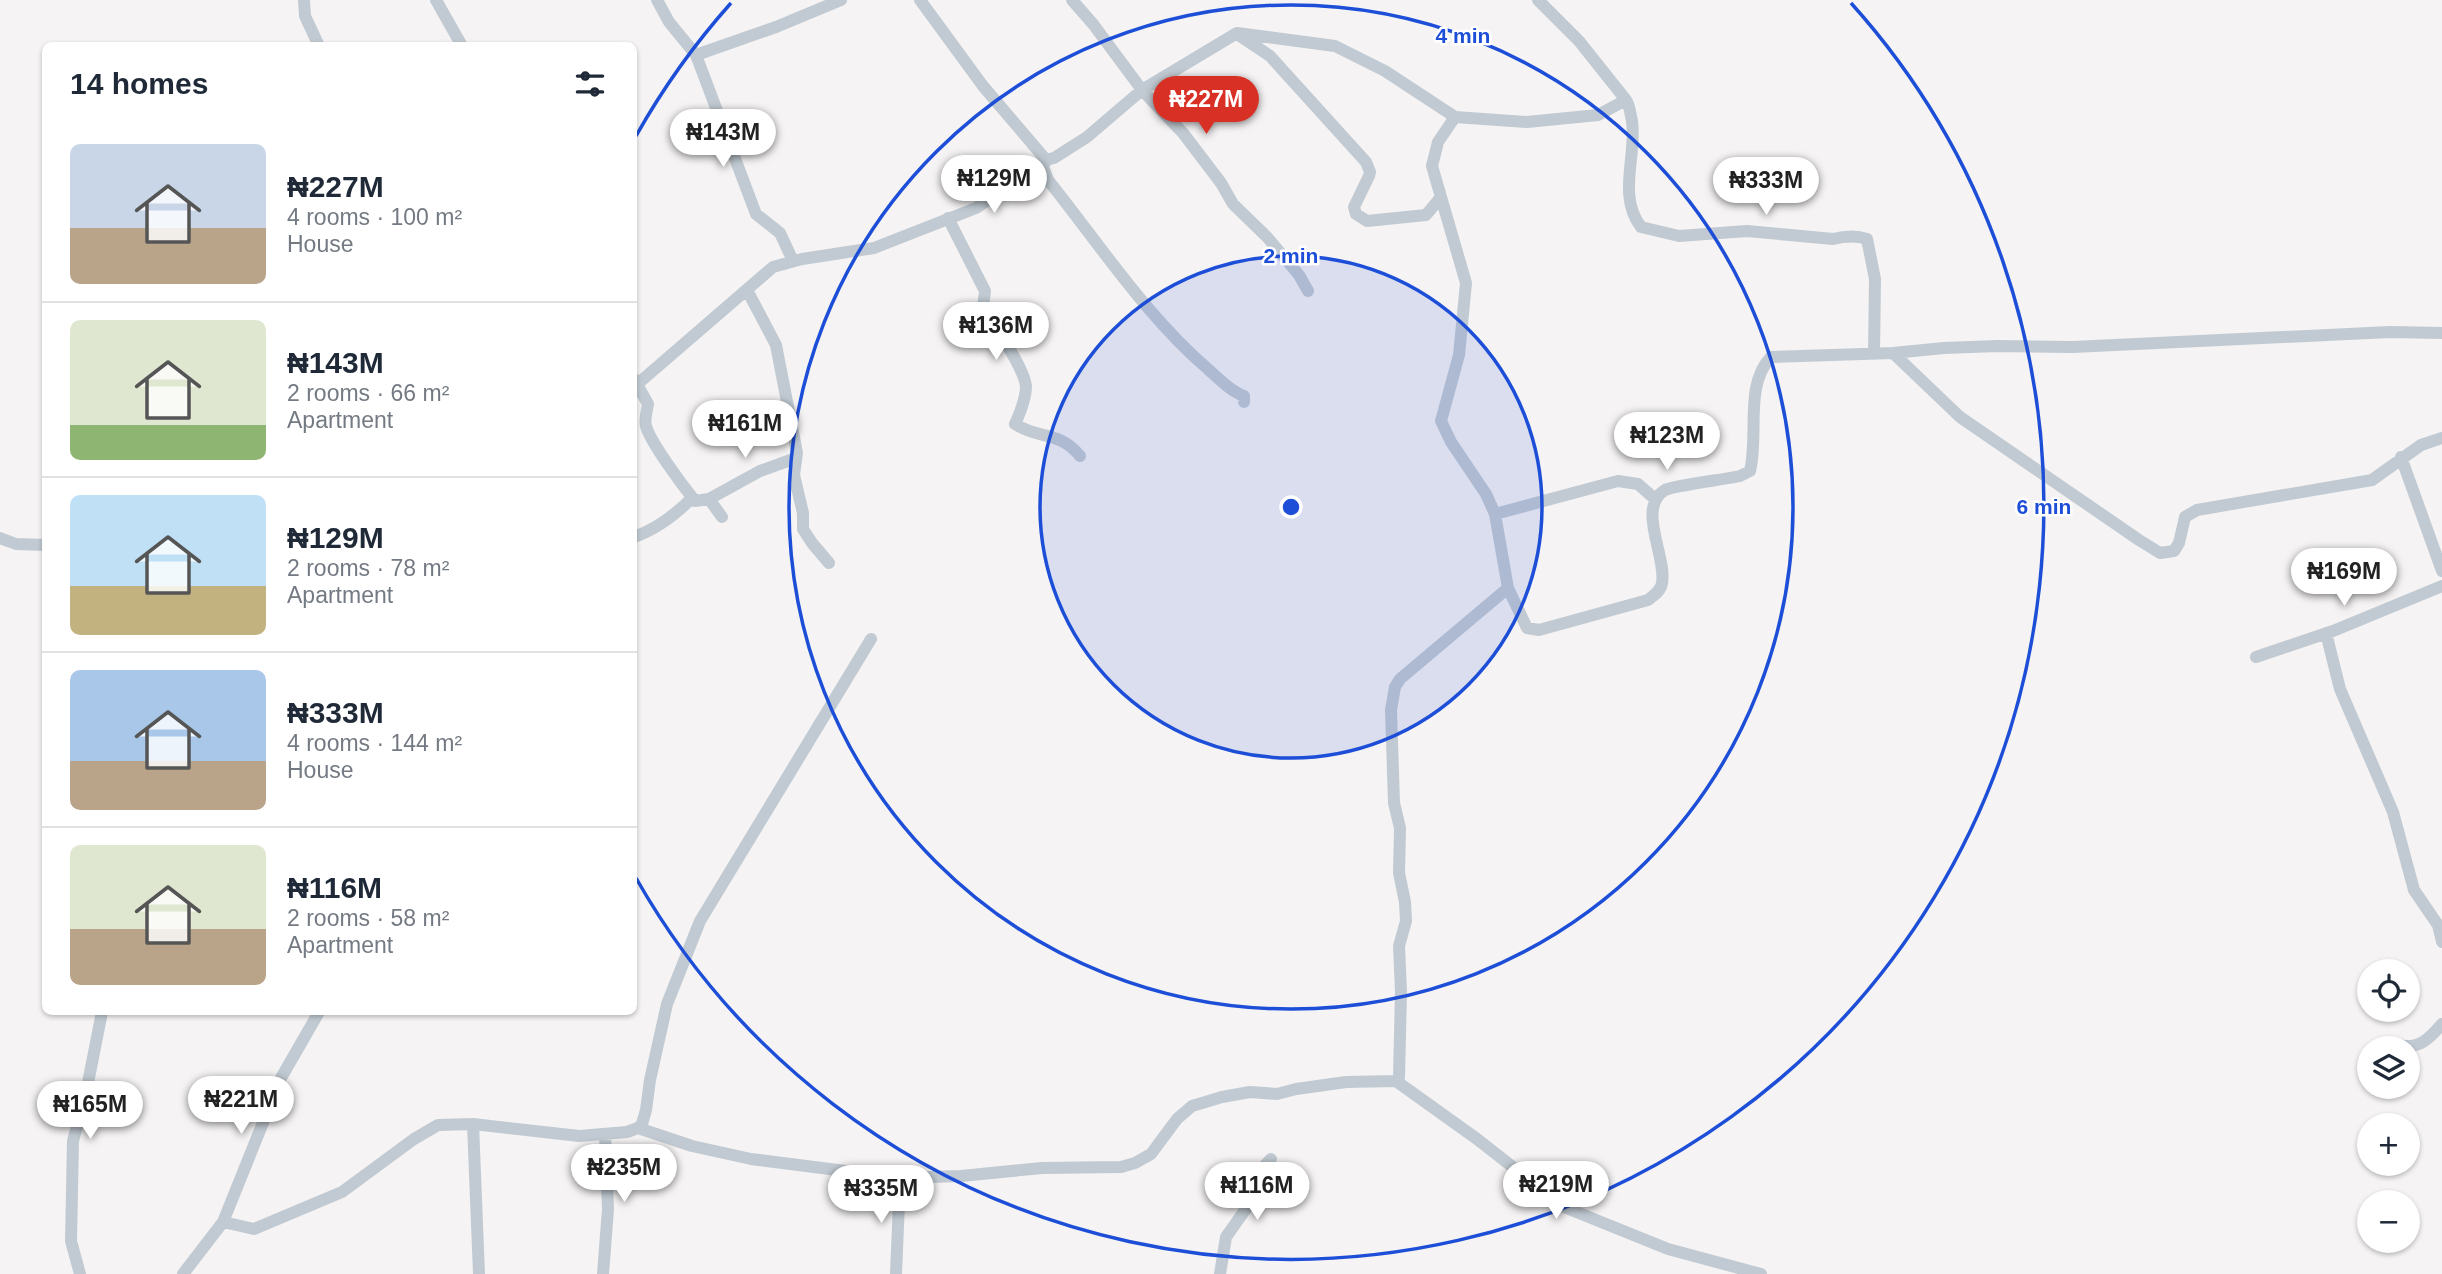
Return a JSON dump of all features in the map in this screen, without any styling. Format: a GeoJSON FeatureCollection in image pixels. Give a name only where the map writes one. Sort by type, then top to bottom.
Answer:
{"type":"FeatureCollection","features":[{"type":"Feature","properties":{"kind":"street"},"geometry":{"type":"LineString","coordinates":[[304,0],[305,16],[317,42]]}},
{"type":"Feature","properties":{"kind":"street"},"geometry":{"type":"LineString","coordinates":[[436,0],[460,42]]}},
{"type":"Feature","properties":{"kind":"street"},"geometry":{"type":"LineString","coordinates":[[657,0],[669,22],[696,55],[756,214],[780,233],[793,261]]}},
{"type":"Feature","properties":{"kind":"street"},"geometry":{"type":"LineString","coordinates":[[696,55],[776,27],[841,0]]}},
{"type":"Feature","properties":{"kind":"street"},"geometry":{"type":"LineString","coordinates":[[920,0],[984,86],[1046,160]]}},
{"type":"Feature","properties":{"kind":"street"},"geometry":{"type":"LineString","coordinates":[[1072,0],[1142,90],[1183,132],[1221,183],[1233,204],[1275,246],[1299,275],[1308,292]]}},
{"type":"Feature","properties":{"kind":"street"},"geometry":{"type":"LineString","coordinates":[[1538,0],[1578,41],[1629,105],[1634,136],[1628,195],[1631,210],[1640,227],[1679,236],[1747,231],[1833,239],[1859,236],[1867,239],[1875,279],[1874,354]]}},
{"type":"Feature","properties":{"kind":"street"},"geometry":{"type":"LineString","coordinates":[[1237,33],[1270,56],[1366,162],[1369,176],[1354,207],[1360,218],[1367,221],[1426,215],[1441,197]]}},
{"type":"Feature","properties":{"kind":"street"},"geometry":{"type":"LineString","coordinates":[[637,382],[772,267],[874,248],[976,208],[1046,160],[1054,158],[1087,137],[1142,90],[1237,33],[1335,46],[1385,71],[1455,117],[1527,122],[1586,117],[1598,115],[1626,100]]}},
{"type":"Feature","properties":{"kind":"street"},"geometry":{"type":"LineString","coordinates":[[1455,117],[1434,151],[1432,166],[1466,283],[1459,355],[1441,421],[1451,442],[1486,494],[1495,514],[1508,588],[1527,628],[1539,630],[1648,600],[1662,584],[1651,513],[1655,499],[1666,489],[1740,476],[1749,471],[1754,443],[1756,387],[1762,367],[1772,357],[1997,346],[2073,346],[2442,332]]}},
{"type":"Feature","properties":{"kind":"street"},"geometry":{"type":"LineString","coordinates":[[1046,160],[1043,167],[1048,180],[1100,249],[1167,329],[1235,393],[1244,396],[1244,402]]}},
{"type":"Feature","properties":{"kind":"street"},"geometry":{"type":"LineString","coordinates":[[948,219],[985,291],[983,308],[1003,336],[1026,387],[1015,424],[1025,431],[1062,439],[1080,456]]}},
{"type":"Feature","properties":{"kind":"street"},"geometry":{"type":"LineString","coordinates":[[747,290],[776,345],[794,440],[794,475],[803,513],[803,529],[811,543],[829,563]]}},
{"type":"Feature","properties":{"kind":"street"},"geometry":{"type":"LineString","coordinates":[[1893,353],[1960,417],[2160,553],[2174,551],[2179,543],[2185,517],[2197,510],[2372,480],[2421,444],[2442,438]]}},
{"type":"Feature","properties":{"kind":"street"},"geometry":{"type":"LineString","coordinates":[[637,388],[648,404],[640,413],[648,432],[695,502],[709,499],[760,471],[796,458]]}},
{"type":"Feature","properties":{"kind":"street"},"geometry":{"type":"LineString","coordinates":[[2401,457],[2442,571]]}},
{"type":"Feature","properties":{"kind":"street"},"geometry":{"type":"LineString","coordinates":[[1495,514],[1618,481],[1638,484],[1655,499]]}},
{"type":"Feature","properties":{"kind":"street"},"geometry":{"type":"LineString","coordinates":[[637,536],[675,515],[692,498]]}},
{"type":"Feature","properties":{"kind":"street"},"geometry":{"type":"LineString","coordinates":[[709,499],[722,517]]}},
{"type":"Feature","properties":{"kind":"street"},"geometry":{"type":"LineString","coordinates":[[0,538],[16,544],[42,545]]}},
{"type":"Feature","properties":{"kind":"street"},"geometry":{"type":"LineString","coordinates":[[2256,657],[2326,633],[2442,586]]}},
{"type":"Feature","properties":{"kind":"street"},"geometry":{"type":"LineString","coordinates":[[1396,1081],[1399,1076],[1401,992],[1399,946],[1406,921],[1399,873],[1400,828],[1394,803],[1391,710],[1395,687],[1508,588]]}},
{"type":"Feature","properties":{"kind":"street"},"geometry":{"type":"LineString","coordinates":[[2326,633],[2340,689],[2393,811],[2414,890],[2438,926],[2442,942]]}},
{"type":"Feature","properties":{"kind":"street"},"geometry":{"type":"LineString","coordinates":[[223,1222],[254,1229],[342,1192],[414,1139],[438,1125],[473,1124],[579,1136],[626,1132],[638,1128],[646,1110],[667,1004],[700,921],[871,639]]}},
{"type":"Feature","properties":{"kind":"street"},"geometry":{"type":"LineString","coordinates":[[80,1274],[71,1241],[73,1141],[86,1093],[101,1015]]}},
{"type":"Feature","properties":{"kind":"street"},"geometry":{"type":"LineString","coordinates":[[183,1274],[223,1222],[281,1078],[317,1015]]}},
{"type":"Feature","properties":{"kind":"street"},"geometry":{"type":"LineString","coordinates":[[2420,1044],[2427,1041],[2442,1024]]}},
{"type":"Feature","properties":{"kind":"street"},"geometry":{"type":"LineString","coordinates":[[638,1128],[692,1146],[751,1158],[900,1178],[961,1176],[1042,1168],[1121,1167],[1151,1154],[1177,1119],[1192,1106],[1250,1092],[1277,1094],[1346,1082],[1396,1081],[1477,1139],[1564,1207],[1668,1249],[1761,1274]]}},
{"type":"Feature","properties":{"kind":"street"},"geometry":{"type":"LineString","coordinates":[[473,1124],[479,1274]]}},
{"type":"Feature","properties":{"kind":"street"},"geometry":{"type":"LineString","coordinates":[[603,1274],[608,1209],[605,1134]]}},
{"type":"Feature","properties":{"kind":"street"},"geometry":{"type":"LineString","coordinates":[[1220,1274],[1226,1237],[1250,1203],[1252,1179],[1271,1159]]}},
{"type":"Feature","properties":{"kind":"street"},"geometry":{"type":"LineString","coordinates":[[896,1274],[900,1178]]}}]}
